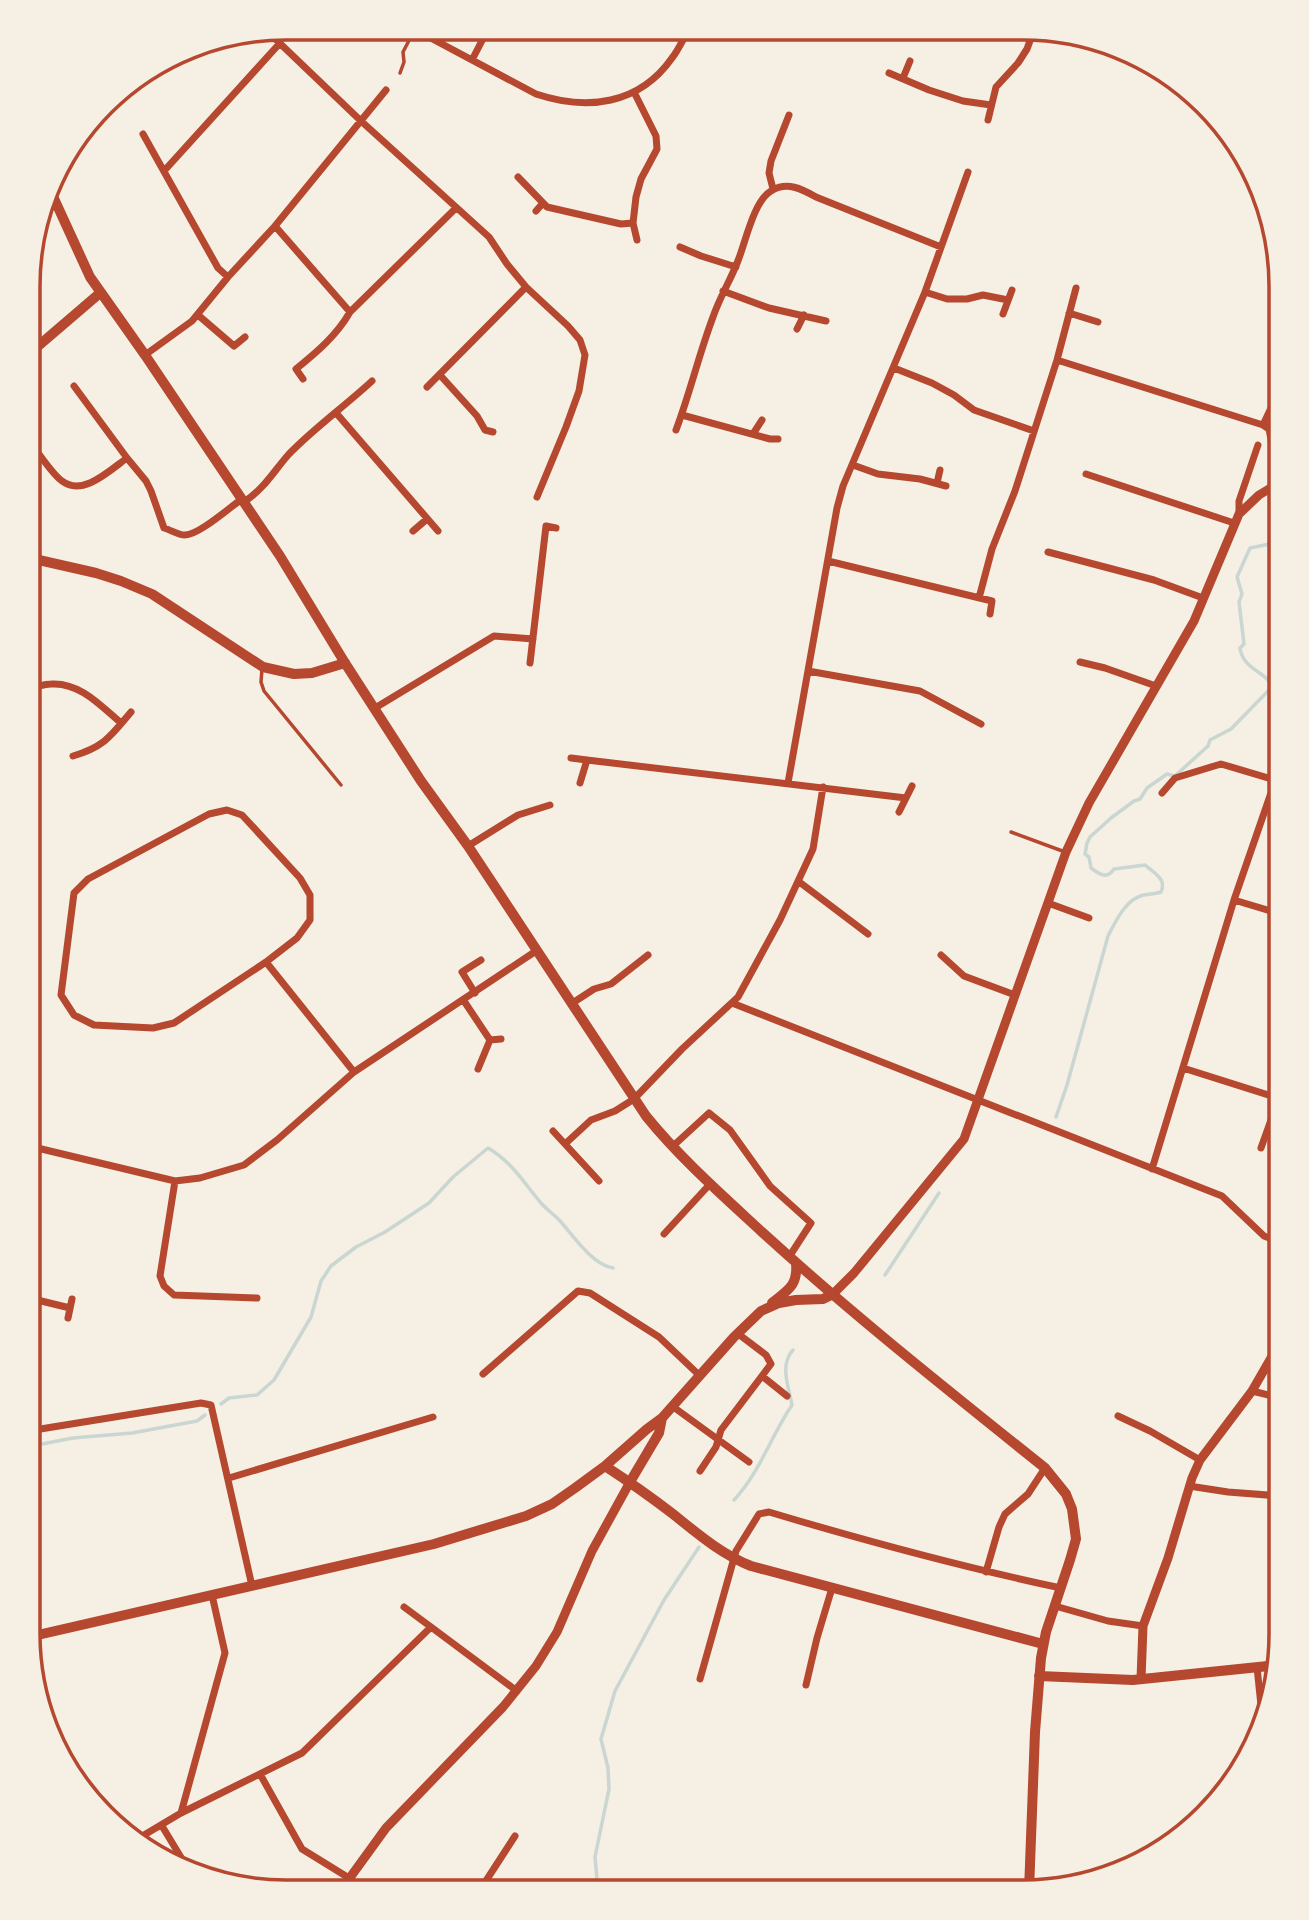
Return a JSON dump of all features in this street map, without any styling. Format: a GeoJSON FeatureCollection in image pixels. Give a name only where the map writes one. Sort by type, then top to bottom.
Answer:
{"type":"FeatureCollection","features":[{"type":"Feature","properties":{"kind":"main road"},"geometry":{"type":"LineString","coordinates":[[55,201],[100,293],[280,555],[421,781],[468,846],[634,1098],[672,1147],[793,1260],[1045,1468],[1066,1494],[1072,1509],[1076,1539],[1043,1643],[1034,1732],[1029,1880]]}},
{"type":"Feature","properties":{"kind":"main road"},"geometry":{"type":"LineString","coordinates":[[40,344],[100,293]]}},
{"type":"Feature","properties":{"kind":"main road"},"geometry":{"type":"LineString","coordinates":[[40,560],[96,573],[152,594],[263,667],[294,674],[312,673],[345,663]]}},
{"type":"Feature","properties":{"kind":"main road"},"geometry":{"type":"LineString","coordinates":[[40,1634],[434,1544],[523,1518],[552,1504],[605,1466],[662,1418],[737,1333],[790,1288],[797,1273],[793,1260]]}},
{"type":"Feature","properties":{"kind":"main road"},"geometry":{"type":"LineString","coordinates":[[761,1311],[779,1303],[823,1298],[833,1294]]}},
{"type":"Feature","properties":{"kind":"main road"},"geometry":{"type":"LineString","coordinates":[[630,1482],[659,1433],[662,1418]]}},
{"type":"Feature","properties":{"kind":"main road"},"geometry":{"type":"LineString","coordinates":[[605,1466],[734,1560],[1043,1643]]}},
{"type":"Feature","properties":{"kind":"main road"},"geometry":{"type":"LineString","coordinates":[[1039,1676],[1141,1679],[1267,1666]]}},
{"type":"Feature","properties":{"kind":"street"},"geometry":{"type":"LineString","coordinates":[[436,41],[536,94],[557,101],[599,103],[634,92],[658,74],[673,57],[682,40]]}},
{"type":"Feature","properties":{"kind":"street"},"geometry":{"type":"LineString","coordinates":[[988,120],[996,87],[1018,63],[1030,40]]}},
{"type":"Feature","properties":{"kind":"street"},"geometry":{"type":"LineString","coordinates":[[472,60],[482,41]]}},
{"type":"Feature","properties":{"kind":"street"},"geometry":{"type":"LineString","coordinates":[[164,172],[280,43],[489,237],[526,287],[580,340],[585,355],[579,391],[537,497]]}},
{"type":"Feature","properties":{"kind":"street"},"geometry":{"type":"LineString","coordinates":[[903,78],[910,61]]}},
{"type":"Feature","properties":{"kind":"street"},"geometry":{"type":"LineString","coordinates":[[889,73],[963,101],[992,105]]}},
{"type":"Feature","properties":{"kind":"street"},"geometry":{"type":"LineString","coordinates":[[145,355],[198,315],[386,90]]}},
{"type":"Feature","properties":{"kind":"street"},"geometry":{"type":"LineString","coordinates":[[634,92],[656,136],[657,149],[641,179],[636,197],[633,223],[638,240]]}},
{"type":"Feature","properties":{"kind":"street"},"geometry":{"type":"LineString","coordinates":[[773,189],[769,173],[771,161],[789,114]]}},
{"type":"Feature","properties":{"kind":"street"},"geometry":{"type":"LineString","coordinates":[[143,134],[218,268],[228,277]]}},
{"type":"Feature","properties":{"kind":"street"},"geometry":{"type":"LineString","coordinates":[[788,783],[837,508],[925,292],[968,172]]}},
{"type":"Feature","properties":{"kind":"street"},"geometry":{"type":"LineString","coordinates":[[519,177],[547,207],[621,224],[633,223]]}},
{"type":"Feature","properties":{"kind":"street"},"geometry":{"type":"LineString","coordinates":[[676,430],[713,316],[736,267],[756,209],[765,195],[773,189],[789,186],[799,188],[941,247]]}},
{"type":"Feature","properties":{"kind":"street"},"geometry":{"type":"LineString","coordinates":[[536,211],[543,203]]}},
{"type":"Feature","properties":{"kind":"street"},"geometry":{"type":"LineString","coordinates":[[303,379],[296,369],[325,345],[350,312],[456,208]]}},
{"type":"Feature","properties":{"kind":"street"},"geometry":{"type":"LineString","coordinates":[[275,226],[350,312]]}},
{"type":"Feature","properties":{"kind":"street"},"geometry":{"type":"LineString","coordinates":[[680,247],[736,267]]}},
{"type":"Feature","properties":{"kind":"street"},"geometry":{"type":"LineString","coordinates":[[427,387],[526,287]]}},
{"type":"Feature","properties":{"kind":"street"},"geometry":{"type":"LineString","coordinates":[[979,598],[992,549],[1015,491],[1057,360],[1076,288]]}},
{"type":"Feature","properties":{"kind":"street"},"geometry":{"type":"LineString","coordinates":[[1003,314],[1012,290]]}},
{"type":"Feature","properties":{"kind":"street"},"geometry":{"type":"LineString","coordinates":[[723,291],[769,308],[826,321]]}},
{"type":"Feature","properties":{"kind":"street"},"geometry":{"type":"LineString","coordinates":[[925,292],[947,299],[967,299],[983,295],[1008,300]]}},
{"type":"Feature","properties":{"kind":"street"},"geometry":{"type":"LineString","coordinates":[[1069,313],[1098,322]]}},
{"type":"Feature","properties":{"kind":"street"},"geometry":{"type":"LineString","coordinates":[[198,315],[234,346]]}},
{"type":"Feature","properties":{"kind":"street"},"geometry":{"type":"LineString","coordinates":[[797,329],[804,315]]}},
{"type":"Feature","properties":{"kind":"street"},"geometry":{"type":"LineString","coordinates":[[226,352],[245,337]]}},
{"type":"Feature","properties":{"kind":"street"},"geometry":{"type":"LineString","coordinates":[[1057,360],[1269,429]]}},
{"type":"Feature","properties":{"kind":"street"},"geometry":{"type":"LineString","coordinates":[[894,368],[943,389],[974,411],[1034,431]]}},
{"type":"Feature","properties":{"kind":"street"},"geometry":{"type":"LineString","coordinates":[[440,375],[477,416],[485,429],[493,432]]}},
{"type":"Feature","properties":{"kind":"street"},"geometry":{"type":"LineString","coordinates":[[74,386],[146,481],[164,528],[186,535],[196,532],[258,492],[289,455],[372,381]]}},
{"type":"Feature","properties":{"kind":"street"},"geometry":{"type":"LineString","coordinates":[[1263,425],[1269,412]]}},
{"type":"Feature","properties":{"kind":"street"},"geometry":{"type":"LineString","coordinates":[[337,414],[438,531]]}},
{"type":"Feature","properties":{"kind":"street"},"geometry":{"type":"LineString","coordinates":[[682,415],[778,439]]}},
{"type":"Feature","properties":{"kind":"street"},"geometry":{"type":"LineString","coordinates":[[753,434],[762,420]]}},
{"type":"Feature","properties":{"kind":"street"},"geometry":{"type":"LineString","coordinates":[[833,1294],[964,1139],[1066,852],[1089,803],[1194,621],[1237,518],[1239,501],[1258,445]]}},
{"type":"Feature","properties":{"kind":"street"},"geometry":{"type":"LineString","coordinates":[[40,456],[62,482],[72,486],[83,486],[92,482],[127,458]]}},
{"type":"Feature","properties":{"kind":"street"},"geometry":{"type":"LineString","coordinates":[[853,465],[878,474],[946,485]]}},
{"type":"Feature","properties":{"kind":"street"},"geometry":{"type":"LineString","coordinates":[[937,483],[940,470]]}},
{"type":"Feature","properties":{"kind":"street"},"geometry":{"type":"LineString","coordinates":[[1086,474],[1237,518]]}},
{"type":"Feature","properties":{"kind":"street"},"geometry":{"type":"LineString","coordinates":[[1237,518],[1259,495],[1269,489]]}},
{"type":"Feature","properties":{"kind":"street"},"geometry":{"type":"LineString","coordinates":[[412,531],[427,519]]}},
{"type":"Feature","properties":{"kind":"street"},"geometry":{"type":"LineString","coordinates":[[530,663],[542,526],[556,528]]}},
{"type":"Feature","properties":{"kind":"street"},"geometry":{"type":"LineString","coordinates":[[1048,552],[1154,580],[1203,598]]}},
{"type":"Feature","properties":{"kind":"street"},"geometry":{"type":"LineString","coordinates":[[828,561],[992,601],[990,614]]}},
{"type":"Feature","properties":{"kind":"street"},"geometry":{"type":"LineString","coordinates":[[375,709],[494,636],[533,639]]}},
{"type":"Feature","properties":{"kind":"street"},"geometry":{"type":"LineString","coordinates":[[1080,662],[1156,686]]}},
{"type":"Feature","properties":{"kind":"street"},"geometry":{"type":"LineString","coordinates":[[808,671],[920,691],[981,724]]}},
{"type":"Feature","properties":{"kind":"street"},"geometry":{"type":"LineString","coordinates":[[40,686],[72,686],[121,723]]}},
{"type":"Feature","properties":{"kind":"street"},"geometry":{"type":"LineString","coordinates":[[73,756],[107,741],[131,712]]}},
{"type":"Feature","properties":{"kind":"street"},"geometry":{"type":"LineString","coordinates":[[571,758],[906,797]]}},
{"type":"Feature","properties":{"kind":"street"},"geometry":{"type":"LineString","coordinates":[[580,783],[587,760]]}},
{"type":"Feature","properties":{"kind":"street"},"geometry":{"type":"LineString","coordinates":[[1162,793],[1175,778],[1221,764],[1269,778]]}},
{"type":"Feature","properties":{"kind":"street"},"geometry":{"type":"LineString","coordinates":[[899,812],[912,786]]}},
{"type":"Feature","properties":{"kind":"street"},"geometry":{"type":"LineString","coordinates":[[565,1144],[591,1120],[615,1111],[634,1098],[732,1003],[744,987],[780,920],[813,849],[823,787]]}},
{"type":"Feature","properties":{"kind":"street"},"geometry":{"type":"LineString","coordinates":[[1152,1169],[1234,900],[1269,799]]}},
{"type":"Feature","properties":{"kind":"street"},"geometry":{"type":"LineString","coordinates":[[468,846],[518,815],[550,805]]}},
{"type":"Feature","properties":{"kind":"street"},"geometry":{"type":"LineString","coordinates":[[227,810],[242,815],[300,878],[310,895],[310,920],[297,938],[266,962],[174,1023],[153,1028],[94,1025],[74,1015],[61,995],[74,893],[88,879],[209,814],[227,810]]}},
{"type":"Feature","properties":{"kind":"street"},"geometry":{"type":"LineString","coordinates":[[798,881],[868,934]]}},
{"type":"Feature","properties":{"kind":"street"},"geometry":{"type":"LineString","coordinates":[[1234,900],[1269,910]]}},
{"type":"Feature","properties":{"kind":"street"},"geometry":{"type":"LineString","coordinates":[[1048,903],[1089,918]]}},
{"type":"Feature","properties":{"kind":"street"},"geometry":{"type":"LineString","coordinates":[[40,1149],[175,1181],[200,1178],[244,1165],[277,1140],[354,1072],[536,951]]}},
{"type":"Feature","properties":{"kind":"street"},"geometry":{"type":"LineString","coordinates":[[571,1004],[594,989],[611,984],[648,954]]}},
{"type":"Feature","properties":{"kind":"street"},"geometry":{"type":"LineString","coordinates":[[941,955],[964,976],[1014,995]]}},
{"type":"Feature","properties":{"kind":"street"},"geometry":{"type":"LineString","coordinates":[[475,993],[462,972],[481,960]]}},
{"type":"Feature","properties":{"kind":"street"},"geometry":{"type":"LineString","coordinates":[[266,962],[354,1072]]}},
{"type":"Feature","properties":{"kind":"street"},"geometry":{"type":"LineString","coordinates":[[464,1001],[490,1040]]}},
{"type":"Feature","properties":{"kind":"street"},"geometry":{"type":"LineString","coordinates":[[732,1003],[1222,1196],[1268,1237]]}},
{"type":"Feature","properties":{"kind":"street"},"geometry":{"type":"LineString","coordinates":[[490,1040],[501,1038]]}},
{"type":"Feature","properties":{"kind":"street"},"geometry":{"type":"LineString","coordinates":[[478,1069],[490,1040]]}},
{"type":"Feature","properties":{"kind":"street"},"geometry":{"type":"LineString","coordinates":[[1183,1068],[1268,1093]]}},
{"type":"Feature","properties":{"kind":"street"},"geometry":{"type":"LineString","coordinates":[[672,1147],[709,1112],[730,1130],[770,1186],[811,1223],[793,1260]]}},
{"type":"Feature","properties":{"kind":"street"},"geometry":{"type":"LineString","coordinates":[[1261,1148],[1268,1128]]}},
{"type":"Feature","properties":{"kind":"street"},"geometry":{"type":"LineString","coordinates":[[553,1131],[598,1181]]}},
{"type":"Feature","properties":{"kind":"street"},"geometry":{"type":"LineString","coordinates":[[175,1181],[160,1276],[164,1286],[174,1295],[257,1298]]}},
{"type":"Feature","properties":{"kind":"street"},"geometry":{"type":"LineString","coordinates":[[664,1234],[710,1184]]}},
{"type":"Feature","properties":{"kind":"street"},"geometry":{"type":"LineString","coordinates":[[483,1374],[578,1291],[590,1293],[659,1337],[699,1375]]}},
{"type":"Feature","properties":{"kind":"street"},"geometry":{"type":"LineString","coordinates":[[40,1299],[71,1303],[68,1318]]}},
{"type":"Feature","properties":{"kind":"street"},"geometry":{"type":"LineString","coordinates":[[700,1471],[716,1447],[721,1430],[772,1364],[737,1333]]}},
{"type":"Feature","properties":{"kind":"street"},"geometry":{"type":"LineString","coordinates":[[1141,1679],[1143,1626],[1168,1558],[1189,1486],[1200,1460],[1252,1391],[1268,1363]]}},
{"type":"Feature","properties":{"kind":"street"},"geometry":{"type":"LineString","coordinates":[[762,1376],[787,1396]]}},
{"type":"Feature","properties":{"kind":"street"},"geometry":{"type":"LineString","coordinates":[[1252,1391],[1268,1395]]}},
{"type":"Feature","properties":{"kind":"street"},"geometry":{"type":"LineString","coordinates":[[40,1429],[201,1403],[211,1405],[251,1586]]}},
{"type":"Feature","properties":{"kind":"street"},"geometry":{"type":"LineString","coordinates":[[672,1406],[749,1462]]}},
{"type":"Feature","properties":{"kind":"street"},"geometry":{"type":"LineString","coordinates":[[1118,1416],[1200,1460]]}},
{"type":"Feature","properties":{"kind":"street"},"geometry":{"type":"LineString","coordinates":[[229,1478],[433,1417]]}},
{"type":"Feature","properties":{"kind":"street"},"geometry":{"type":"LineString","coordinates":[[986,1572],[1005,1514],[1028,1493],[1045,1468]]}},
{"type":"Feature","properties":{"kind":"street"},"geometry":{"type":"LineString","coordinates":[[260,1774],[302,1849],[349,1878],[386,1828],[517,1691],[536,1666],[557,1632],[592,1552],[630,1482]]}},
{"type":"Feature","properties":{"kind":"street"},"geometry":{"type":"LineString","coordinates":[[1189,1486],[1268,1495]]}},
{"type":"Feature","properties":{"kind":"street"},"geometry":{"type":"LineString","coordinates":[[700,1679],[736,1551],[759,1514],[769,1512],[874,1543],[1061,1588]]}},
{"type":"Feature","properties":{"kind":"street"},"geometry":{"type":"LineString","coordinates":[[806,1685],[832,1588]]}},
{"type":"Feature","properties":{"kind":"street"},"geometry":{"type":"LineString","coordinates":[[181,1813],[225,1653],[212,1595]]}},
{"type":"Feature","properties":{"kind":"street"},"geometry":{"type":"LineString","coordinates":[[1055,1606],[1143,1626]]}},
{"type":"Feature","properties":{"kind":"street"},"geometry":{"type":"LineString","coordinates":[[404,1607],[517,1691]]}},
{"type":"Feature","properties":{"kind":"street"},"geometry":{"type":"LineString","coordinates":[[145,1835],[181,1813],[302,1753],[431,1627]]}},
{"type":"Feature","properties":{"kind":"street"},"geometry":{"type":"LineString","coordinates":[[1257,1667],[1260,1697]]}},
{"type":"Feature","properties":{"kind":"street"},"geometry":{"type":"LineString","coordinates":[[162,1826],[180,1855]]}},
{"type":"Feature","properties":{"kind":"street"},"geometry":{"type":"LineString","coordinates":[[487,1880],[515,1836]]}},
{"type":"Feature","properties":{"kind":"lane"},"geometry":{"type":"LineString","coordinates":[[400,73],[408,41]]}},
{"type":"Feature","properties":{"kind":"lane"},"geometry":{"type":"LineString","coordinates":[[263,667],[261,682],[264,691],[341,785]]}},
{"type":"Feature","properties":{"kind":"lane"},"geometry":{"type":"LineString","coordinates":[[1011,832],[1066,852]]}},
{"type":"Feature","properties":{"kind":"waterway"},"geometry":{"type":"LineString","coordinates":[[1269,544],[1250,548],[1237,577],[1242,594],[1239,602],[1244,644],[1240,648],[1242,655],[1249,665],[1269,681]]}},
{"type":"Feature","properties":{"kind":"waterway"},"geometry":{"type":"LineString","coordinates":[[1056,1117],[1108,936],[1131,901],[1143,895],[1161,892],[1162,887],[1159,877],[1145,865],[1114,869],[1106,875],[1097,872],[1091,868],[1089,857],[1085,854],[1087,843],[1111,818],[1140,799],[1147,788],[1167,774],[1175,776],[1208,746],[1210,740],[1231,729],[1269,690]]}},
{"type":"Feature","properties":{"kind":"waterway"},"geometry":{"type":"LineString","coordinates":[[221,1404],[229,1398],[257,1395],[274,1380],[311,1317],[321,1281],[331,1266],[356,1247],[385,1232],[429,1203],[453,1177],[488,1148],[511,1166],[541,1203],[559,1219],[591,1256],[613,1268]]}},
{"type":"Feature","properties":{"kind":"waterway"},"geometry":{"type":"LineString","coordinates":[[885,1275],[939,1193]]}},
{"type":"Feature","properties":{"kind":"waterway"},"geometry":{"type":"LineString","coordinates":[[734,1500],[751,1478],[792,1405],[786,1370],[793,1350]]}},
{"type":"Feature","properties":{"kind":"waterway"},"geometry":{"type":"LineString","coordinates":[[42,1444],[73,1438],[132,1433],[197,1421],[205,1415]]}},
{"type":"Feature","properties":{"kind":"waterway"},"geometry":{"type":"LineString","coordinates":[[597,1880],[595,1857],[609,1789],[608,1768],[601,1739],[615,1691],[664,1600],[699,1547]]}}]}
